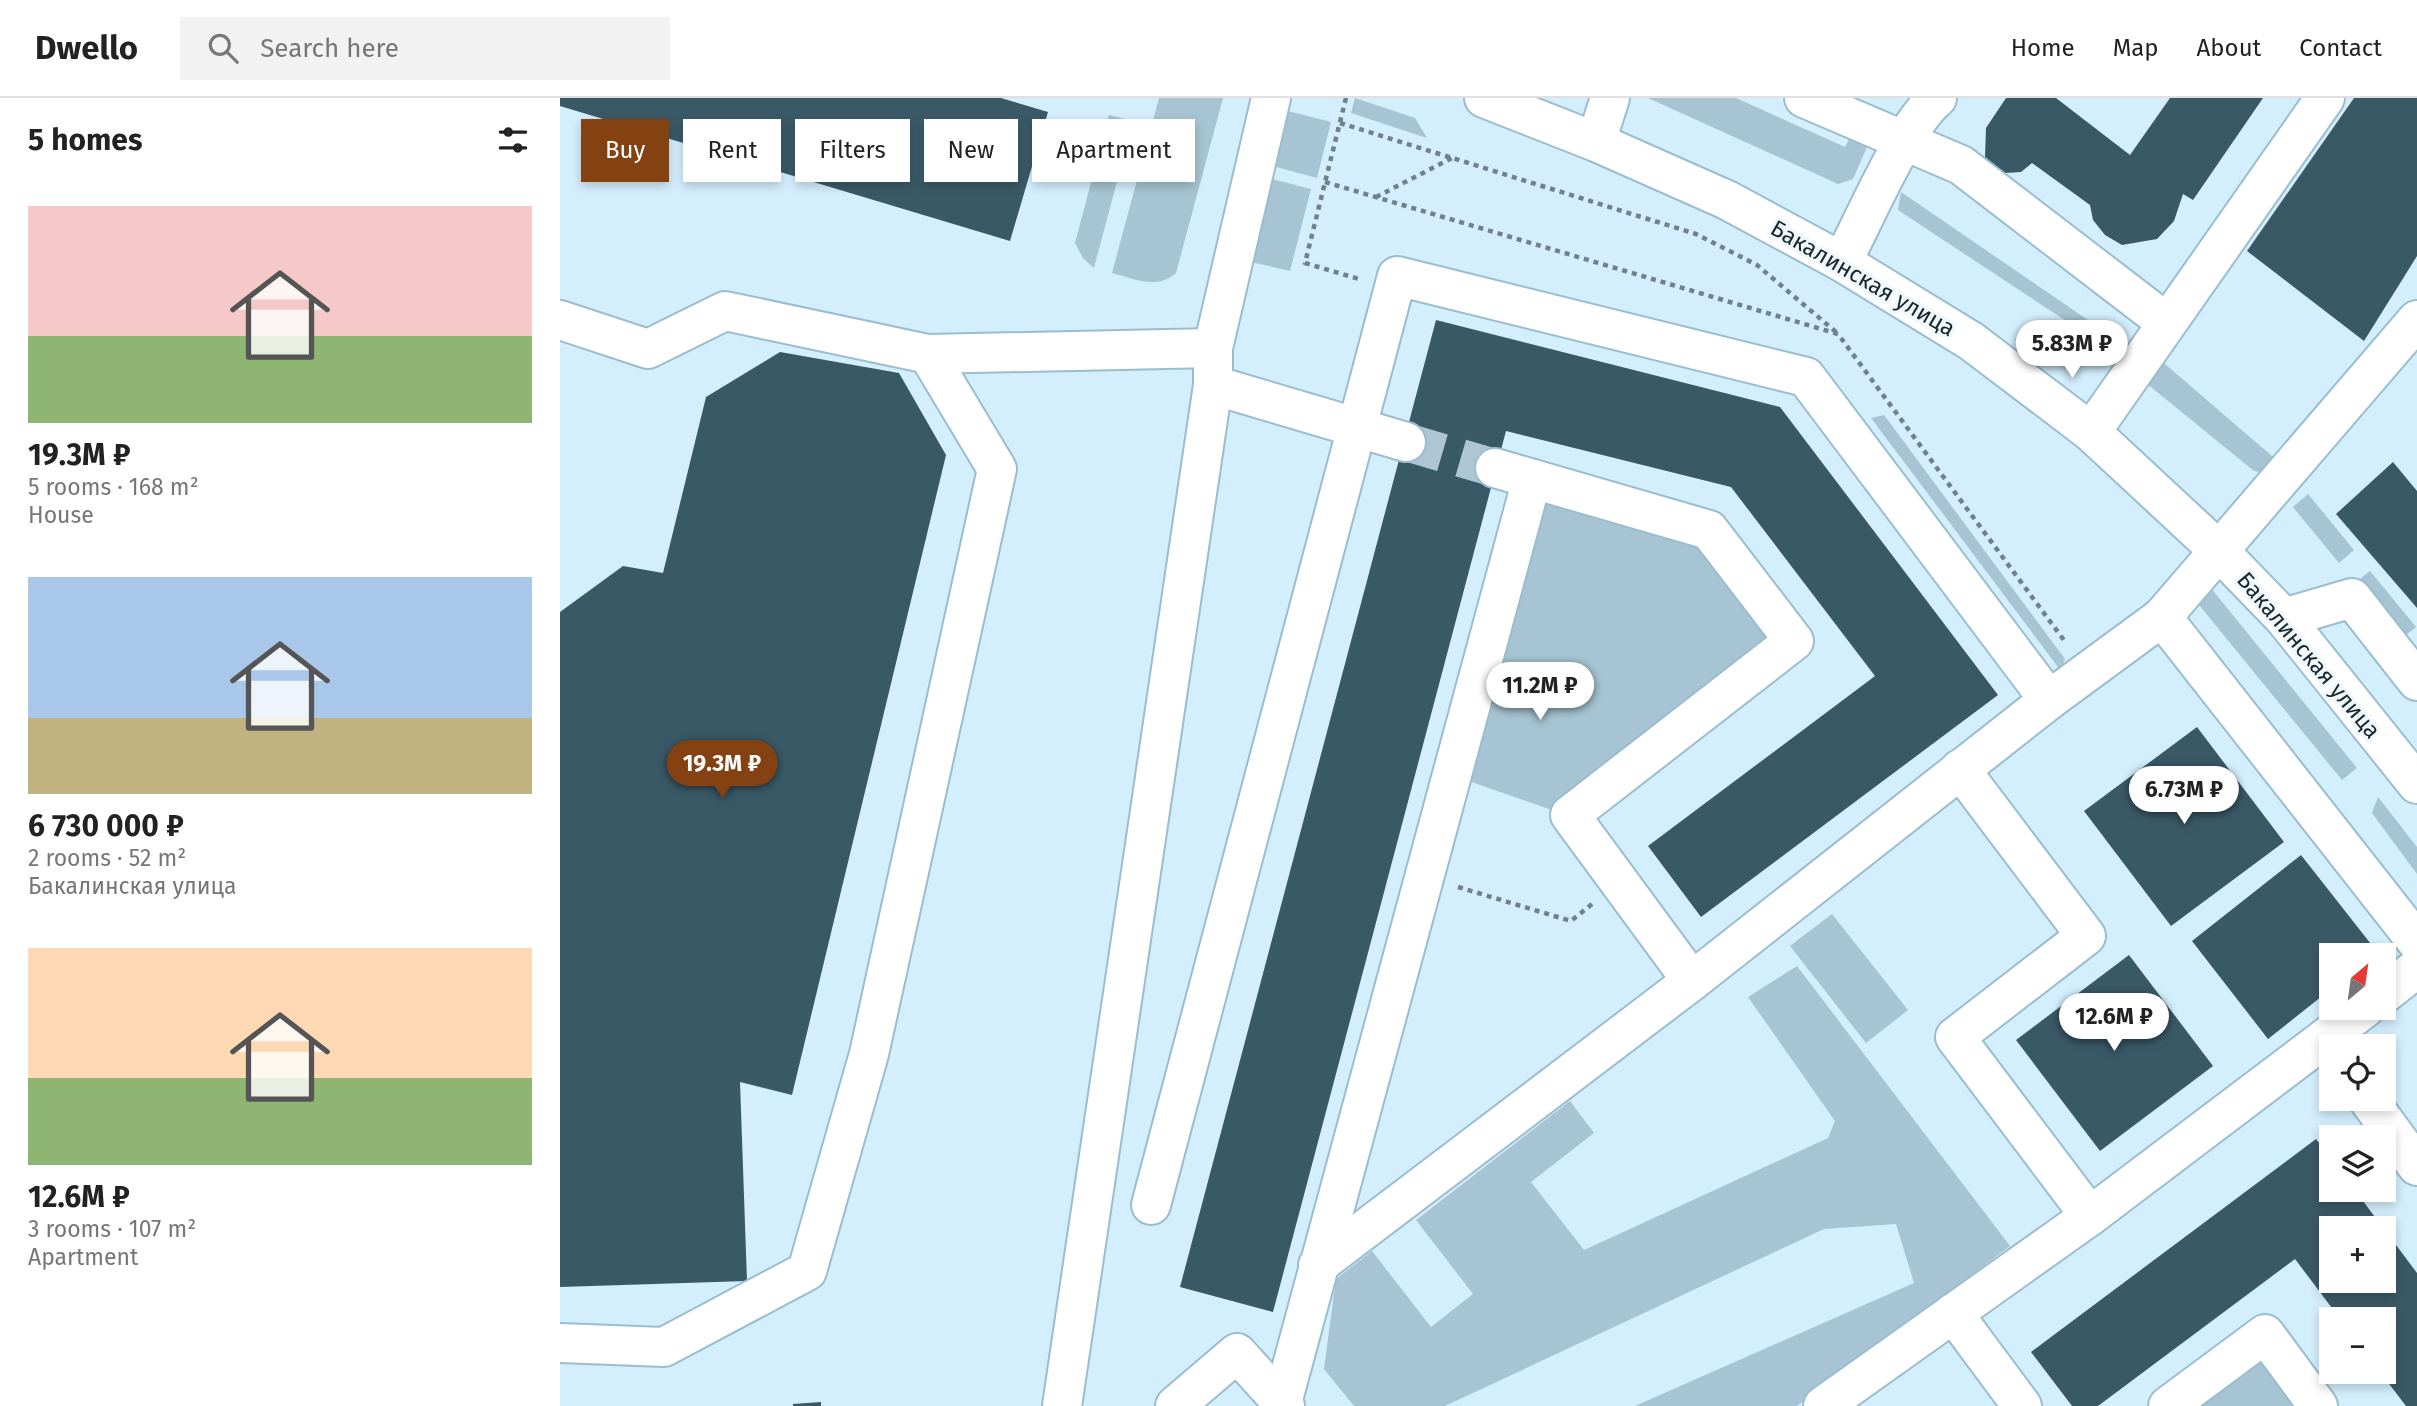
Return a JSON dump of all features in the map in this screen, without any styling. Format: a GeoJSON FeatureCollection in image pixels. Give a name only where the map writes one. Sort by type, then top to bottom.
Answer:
{"type":"FeatureCollection","features":[{"type":"Feature","properties":{"kind":"main road"},"geometry":{"type":"LineString","coordinates":[[1062,1406],[1213,367],[1271,98]]}},
{"type":"Feature","properties":{"kind":"main road","name":"Бакалинская улица"},"geometry":{"type":"LineString","coordinates":[[1484,98],[1596,142],[1727,200],[1842,262],[1971,341],[2091,432],[2218,550],[2284,618],[2417,784]]}},
{"type":"Feature","properties":{"kind":"main road"},"geometry":{"type":"LineString","coordinates":[[1596,142],[1610,98]]}},
{"type":"Feature","properties":{"kind":"main road"},"geometry":{"type":"LineString","coordinates":[[1804,98],[1961,165],[2167,323]]}},
{"type":"Feature","properties":{"kind":"main road"},"geometry":{"type":"LineString","coordinates":[[1842,262],[1906,140],[1927,106],[1937,98]]}},
{"type":"Feature","properties":{"kind":"main road"},"geometry":{"type":"LineString","coordinates":[[2091,432],[2325,98]]}},
{"type":"Feature","properties":{"kind":"main road"},"geometry":{"type":"LineString","coordinates":[[1151,1205],[1397,276],[1806,377],[2049,699]]}},
{"type":"Feature","properties":{"kind":"main road"},"geometry":{"type":"LineString","coordinates":[[560,320],[648,349],[725,311],[928,354],[1213,367],[1358,427],[1406,442]]}},
{"type":"Feature","properties":{"kind":"main road"},"geometry":{"type":"LineString","coordinates":[[1318,1265],[1692,981],[2049,699],[2162,617],[2417,320]]}},
{"type":"Feature","properties":{"kind":"main road"},"geometry":{"type":"LineString","coordinates":[[560,1343],[664,1347],[807,1270],[869,1054],[997,469],[928,354]]}},
{"type":"Feature","properties":{"kind":"main road"},"geometry":{"type":"LineString","coordinates":[[1495,468],[1709,530],[1794,641],[1570,815],[1692,981]]}},
{"type":"Feature","properties":{"kind":"main road"},"geometry":{"type":"LineString","coordinates":[[1283,1404],[1318,1265],[1532,479]]}},
{"type":"Feature","properties":{"kind":"main road"},"geometry":{"type":"LineString","coordinates":[[2284,618],[2352,598],[2417,681]]}},
{"type":"Feature","properties":{"kind":"main road"},"geometry":{"type":"LineString","coordinates":[[2162,617],[2417,942]]}},
{"type":"Feature","properties":{"kind":"main road"},"geometry":{"type":"LineString","coordinates":[[1960,769],[2086,936],[1955,1037],[2090,1216]]}},
{"type":"Feature","properties":{"kind":"main road"},"geometry":{"type":"LineString","coordinates":[[2396,985],[2417,968]]}},
{"type":"Feature","properties":{"kind":"main road"},"geometry":{"type":"LineString","coordinates":[[1823,1406],[2090,1216],[2349,1020]]}},
{"type":"Feature","properties":{"kind":"main road"},"geometry":{"type":"LineString","coordinates":[[2377,1111],[2417,1166]]}},
{"type":"Feature","properties":{"kind":"main road"},"geometry":{"type":"LineString","coordinates":[[1953,1313],[2022,1406]]}},
{"type":"Feature","properties":{"kind":"main road"},"geometry":{"type":"LineString","coordinates":[[2168,1406],[2265,1334],[2318,1406]]}},
{"type":"Feature","properties":{"kind":"main road"},"geometry":{"type":"LineString","coordinates":[[1175,1406],[1237,1353],[1283,1404]]}},
{"type":"Feature","properties":{"kind":"path"},"geometry":{"type":"LineString","coordinates":[[1346,98],[1305,263],[1393,290]]}},
{"type":"Feature","properties":{"kind":"path"},"geometry":{"type":"LineString","coordinates":[[1340,123],[1696,234],[1757,265],[1838,334]]}},
{"type":"Feature","properties":{"kind":"path"},"geometry":{"type":"LineString","coordinates":[[1376,197],[1452,158]]}},
{"type":"Feature","properties":{"kind":"path"},"geometry":{"type":"LineString","coordinates":[[1423,876],[1571,920],[1620,883]]}},
{"type":"Feature","properties":{"kind":"shaded area"},"geometry":{"type":"Polygon","coordinates":[[[1159,98],[1223,98],[1176,273],[1154,282],[1112,273],[1136,182],[1195,182],[1195,119],[1153,119],[1159,98]]]}},
{"type":"Feature","properties":{"kind":"shaded area"},"geometry":{"type":"Polygon","coordinates":[[[1355,98],[1415,118],[1427,138],[1351,113],[1355,98]]]}},
{"type":"Feature","properties":{"kind":"shaded area"},"geometry":{"type":"Polygon","coordinates":[[[1648,98],[1736,98],[1845,147],[1853,132],[1870,140],[1853,179],[1838,184],[1648,98]]]}},
{"type":"Feature","properties":{"kind":"shaded area"},"geometry":{"type":"Polygon","coordinates":[[[1284,110],[1331,122],[1317,178],[1269,165],[1284,110]]]}},
{"type":"Feature","properties":{"kind":"shaded area"},"geometry":{"type":"Polygon","coordinates":[[[1109,115],[1125,119],[1108,119],[1109,115]]]}},
{"type":"Feature","properties":{"kind":"shaded area"},"geometry":{"type":"Polygon","coordinates":[[[1268,178],[1311,189],[1290,271],[1247,261],[1268,178]]]}},
{"type":"Feature","properties":{"kind":"shaded area"},"geometry":{"type":"Polygon","coordinates":[[[1091,182],[1117,182],[1094,268],[1083,258],[1075,243],[1091,182]]]}},
{"type":"Feature","properties":{"kind":"shaded area"},"geometry":{"type":"Polygon","coordinates":[[[1901,192],[2120,342],[2110,350],[1898,210],[1901,192]]]}},
{"type":"Feature","properties":{"kind":"shaded area"},"geometry":{"type":"Polygon","coordinates":[[[2158,358],[2273,457],[2260,472],[2254,471],[2146,383],[2158,358]]]}},
{"type":"Feature","properties":{"kind":"shaded area"},"geometry":{"type":"Polygon","coordinates":[[[1884,415],[2065,659],[2061,671],[1871,418],[1884,415]]]}},
{"type":"Feature","properties":{"kind":"shaded area"},"geometry":{"type":"Polygon","coordinates":[[[1529,487],[1704,537],[1782,639],[1563,814],[1460,778],[1529,487]]]}},
{"type":"Feature","properties":{"kind":"shaded area"},"geometry":{"type":"Polygon","coordinates":[[[2308,494],[2354,550],[2339,563],[2293,507],[2308,494]]]}},
{"type":"Feature","properties":{"kind":"shaded area"},"geometry":{"type":"Polygon","coordinates":[[[2370,571],[2416,627],[2401,639],[2355,583],[2370,571]]]}},
{"type":"Feature","properties":{"kind":"shaded area"},"geometry":{"type":"Polygon","coordinates":[[[2210,587],[2357,768],[2342,780],[2195,600],[2210,587]]]}},
{"type":"Feature","properties":{"kind":"shaded area"},"geometry":{"type":"Polygon","coordinates":[[[2378,797],[2417,847],[2417,874],[2372,813],[2378,797]]]}},
{"type":"Feature","properties":{"kind":"shaded area"},"geometry":{"type":"Polygon","coordinates":[[[1832,914],[1908,1010],[1866,1043],[1790,946],[1832,914]]]}},
{"type":"Feature","properties":{"kind":"shaded area"},"geometry":{"type":"Polygon","coordinates":[[[1797,966],[2010,1246],[1797,1406],[1635,1406],[1914,1283],[1896,1224],[1824,1229],[1445,1406],[1354,1406],[1324,1369],[1336,1279],[1372,1251],[1431,1327],[1473,1294],[1416,1220],[1570,1101],[1594,1133],[1531,1182],[1584,1250],[1828,1138],[1835,1121],[1748,997],[1797,966]]]}},
{"type":"Feature","properties":{"kind":"shaded area"},"geometry":{"type":"Polygon","coordinates":[[[2263,1345],[2307,1406],[2180,1406],[2263,1345]]]}},
{"type":"Feature","properties":{"kind":"building"},"geometry":{"type":"Polygon","coordinates":[[[560,98],[1001,98],[1048,112],[1046,119],[1032,119],[1032,166],[1010,241],[813,182],[910,182],[910,119],[795,119],[795,176],[781,172],[781,119],[683,119],[683,143],[669,139],[669,119],[603,119],[560,106],[560,98]]]}},
{"type":"Feature","properties":{"kind":"building"},"geometry":{"type":"Polygon","coordinates":[[[2006,98],[2056,98],[2130,155],[2170,98],[2263,98],[2193,200],[2183,194],[2174,221],[2157,239],[2122,245],[2105,235],[2093,220],[2090,205],[2032,163],[2021,172],[2005,173],[1996,169],[1985,157],[1986,128],[2006,98]]]}},
{"type":"Feature","properties":{"kind":"building"},"geometry":{"type":"Polygon","coordinates":[[[2354,98],[2417,98],[2417,256],[2364,341],[2247,251],[2354,98]]]}},
{"type":"Feature","properties":{"kind":"building"},"geometry":{"type":"Polygon","coordinates":[[[1436,320],[1780,407],[1998,695],[1701,917],[1648,846],[1875,676],[1731,487],[1506,431],[1273,1312],[1180,1287],[1436,320]]]}},
{"type":"Feature","properties":{"kind":"building"},"geometry":{"type":"Polygon","coordinates":[[[780,352],[899,373],[946,455],[792,1095],[740,1082],[747,1281],[560,1287],[560,612],[623,566],[663,573],[706,397],[780,352]]]}},
{"type":"Feature","properties":{"kind":"building"},"geometry":{"type":"Polygon","coordinates":[[[2393,462],[2417,491],[2417,608],[2336,514],[2393,462]]]}},
{"type":"Feature","properties":{"kind":"building"},"geometry":{"type":"Polygon","coordinates":[[[2197,727],[2284,842],[2171,926],[2084,811],[2197,727]]]}},
{"type":"Feature","properties":{"kind":"building"},"geometry":{"type":"Polygon","coordinates":[[[2301,855],[2370,943],[2319,943],[2319,999],[2268,1039],[2192,941],[2301,855]]]}},
{"type":"Feature","properties":{"kind":"building"},"geometry":{"type":"Polygon","coordinates":[[[2129,955],[2213,1066],[2100,1151],[2016,1040],[2129,955]]]}},
{"type":"Feature","properties":{"kind":"building"},"geometry":{"type":"Polygon","coordinates":[[[2316,1139],[2319,1143],[2319,1202],[2364,1202],[2374,1216],[2319,1216],[2319,1291],[2295,1259],[2098,1406],[2072,1406],[2031,1352],[2316,1139]]]}},
{"type":"Feature","properties":{"kind":"building"},"geometry":{"type":"Polygon","coordinates":[[[2396,1245],[2417,1273],[2417,1406],[2406,1406],[2389,1384],[2396,1384],[2396,1307],[2331,1307],[2321,1293],[2396,1293],[2396,1245]]]}},
{"type":"Feature","properties":{"kind":"building"},"geometry":{"type":"Polygon","coordinates":[[[821,1402],[821,1406],[793,1406],[793,1404],[821,1402]]]}},
{"type":"Feature","properties":{"kind":"tunnel"},"geometry":{"type":"LineString","coordinates":[[1406,442],[1495,468]]}}]}
